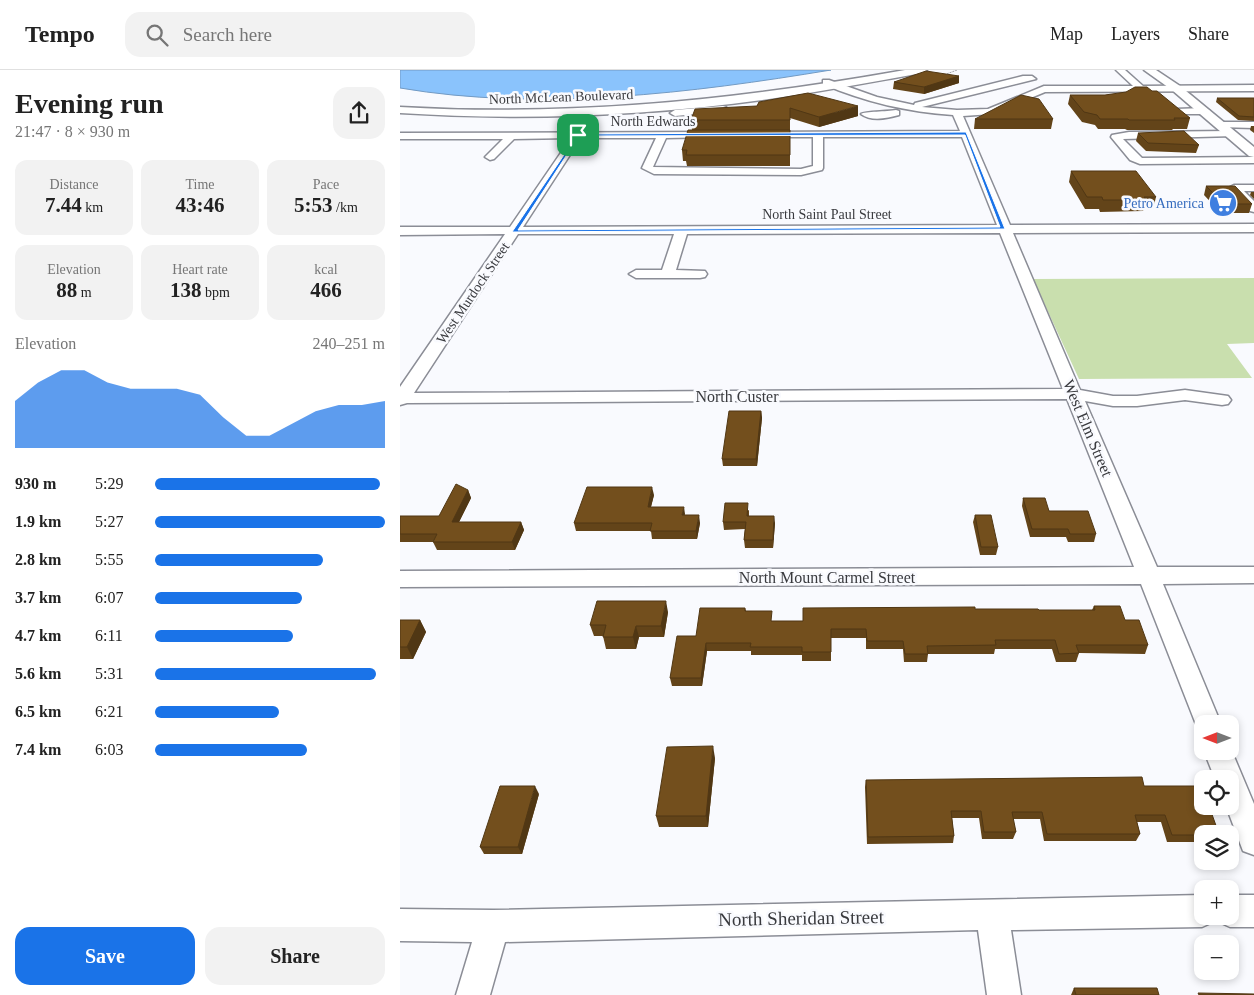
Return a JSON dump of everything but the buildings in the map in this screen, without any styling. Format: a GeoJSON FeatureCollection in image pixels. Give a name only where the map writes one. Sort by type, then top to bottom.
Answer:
{"type":"FeatureCollection","features":[{"type":"Feature","properties":{"kind":"main road","name":"North McLean Boulevard"},"geometry":{"type":"LineString","coordinates":[[834,83],[895,70]]}},
{"type":"Feature","properties":{"kind":"main road","name":"North McLean Boulevard"},"geometry":{"type":"LineString","coordinates":[[400,110],[492,115],[592,114],[722,101],[922,70]]}},
{"type":"Feature","properties":{"kind":"main road"},"geometry":{"type":"LineString","coordinates":[[1150,70],[1176,88],[1231,134],[1251,148]]}},
{"type":"Feature","properties":{"kind":"main road"},"geometry":{"type":"LineString","coordinates":[[1162,70],[1171,79],[1176,88]]}},
{"type":"Feature","properties":{"kind":"street"},"geometry":{"type":"LineString","coordinates":[[1120,70],[1174,112],[1204,112]]}},
{"type":"Feature","properties":{"kind":"street"},"geometry":{"type":"LineString","coordinates":[[835,98],[860,101],[869,111],[881,116],[896,113],[919,104],[1023,79],[1031,74],[1037,86],[1044,89]]}},
{"type":"Feature","properties":{"kind":"street"},"geometry":{"type":"LineString","coordinates":[[834,83],[853,94],[910,108],[957,113],[989,112],[1044,89],[1254,88]]}},
{"type":"Feature","properties":{"kind":"street"},"geometry":{"type":"LineString","coordinates":[[1116,88],[1123,95],[1121,98]]}},
{"type":"Feature","properties":{"kind":"street"},"geometry":{"type":"LineString","coordinates":[[1026,96],[1044,101]]}},
{"type":"Feature","properties":{"kind":"street"},"geometry":{"type":"LineString","coordinates":[[675,113],[736,109],[801,99],[824,98]]}},
{"type":"Feature","properties":{"kind":"street","name":"West Elm Street"},"geometry":{"type":"LineString","coordinates":[[957,113],[1003,228],[1149,576],[1204,715]]}},
{"type":"Feature","properties":{"kind":"street"},"geometry":{"type":"LineString","coordinates":[[1221,125],[1254,125]]}},
{"type":"Feature","properties":{"kind":"street"},"geometry":{"type":"LineString","coordinates":[[749,138],[966,134]]}},
{"type":"Feature","properties":{"kind":"street"},"geometry":{"type":"LineString","coordinates":[[1231,134],[1129,135],[1116,137],[1134,158],[1140,161],[1254,160]]}},
{"type":"Feature","properties":{"kind":"street"},"geometry":{"type":"LineString","coordinates":[[490,157],[512,135]]}},
{"type":"Feature","properties":{"kind":"street","name":"North Edwards"},"geometry":{"type":"LineString","coordinates":[[400,136],[578,135],[729,138]]}},
{"type":"Feature","properties":{"kind":"street","name":"West Murdock Street"},"geometry":{"type":"LineString","coordinates":[[401,399],[578,135]]}},
{"type":"Feature","properties":{"kind":"street"},"geometry":{"type":"LineString","coordinates":[[660,138],[646,168],[654,171],[801,172],[818,168],[818,138]]}},
{"type":"Feature","properties":{"kind":"street"},"geometry":{"type":"LineString","coordinates":[[1254,188],[1234,188],[1254,208]]}},
{"type":"Feature","properties":{"kind":"street","name":"North Saint Paul Street"},"geometry":{"type":"LineString","coordinates":[[400,231],[1254,228]]}},
{"type":"Feature","properties":{"kind":"street"},"geometry":{"type":"LineString","coordinates":[[668,274],[682,230]]}},
{"type":"Feature","properties":{"kind":"street"},"geometry":{"type":"LineString","coordinates":[[636,274],[700,274]]}},
{"type":"Feature","properties":{"kind":"street","name":"North Custer"},"geometry":{"type":"LineString","coordinates":[[401,399],[1074,394],[1113,401],[1137,401],[1185,395],[1222,400]]}},
{"type":"Feature","properties":{"kind":"street","name":"North Mount Carmel Street"},"geometry":{"type":"LineString","coordinates":[[400,578],[1254,575]]}},
{"type":"Feature","properties":{"kind":"street"},"geometry":{"type":"LineString","coordinates":[[1239,803],[1254,841]]}},
{"type":"Feature","properties":{"kind":"street","name":"North Sheridan Street"},"geometry":{"type":"LineString","coordinates":[[400,925],[494,926],[1194,911]]}},
{"type":"Feature","properties":{"kind":"street"},"geometry":{"type":"LineString","coordinates":[[1239,911],[1254,911]]}},
{"type":"Feature","properties":{"kind":"street"},"geometry":{"type":"LineString","coordinates":[[992,914],[1004,995]]}},
{"type":"Feature","properties":{"kind":"street"},"geometry":{"type":"LineString","coordinates":[[473,995],[494,926]]}},
{"type":"Feature","properties":{"kind":"path"},"geometry":{"type":"LineString","coordinates":[[939,76],[950,78]]}},
{"type":"Feature","properties":{"kind":"green space"},"geometry":{"type":"Polygon","coordinates":[[[1254,278],[1254,343],[1227,344],[1252,378],[1079,379],[1033,279],[1254,278]]]}},
{"type":"Feature","properties":{"kind":"water"},"geometry":{"type":"Polygon","coordinates":[[[400,70],[831,70],[725,86],[616,97],[507,99],[453,95],[400,88],[400,70]]]}},
{"type":"Feature","properties":{"kind":"place","name":"Petro America"},"geometry":{"type":"Point","coordinates":[1223,203]}},
{"type":"Feature","properties":{"kind":"route"},"geometry":{"type":"LineString","coordinates":[[966,134],[1003,228],[514,232],[578,135],[966,134]]}}]}
